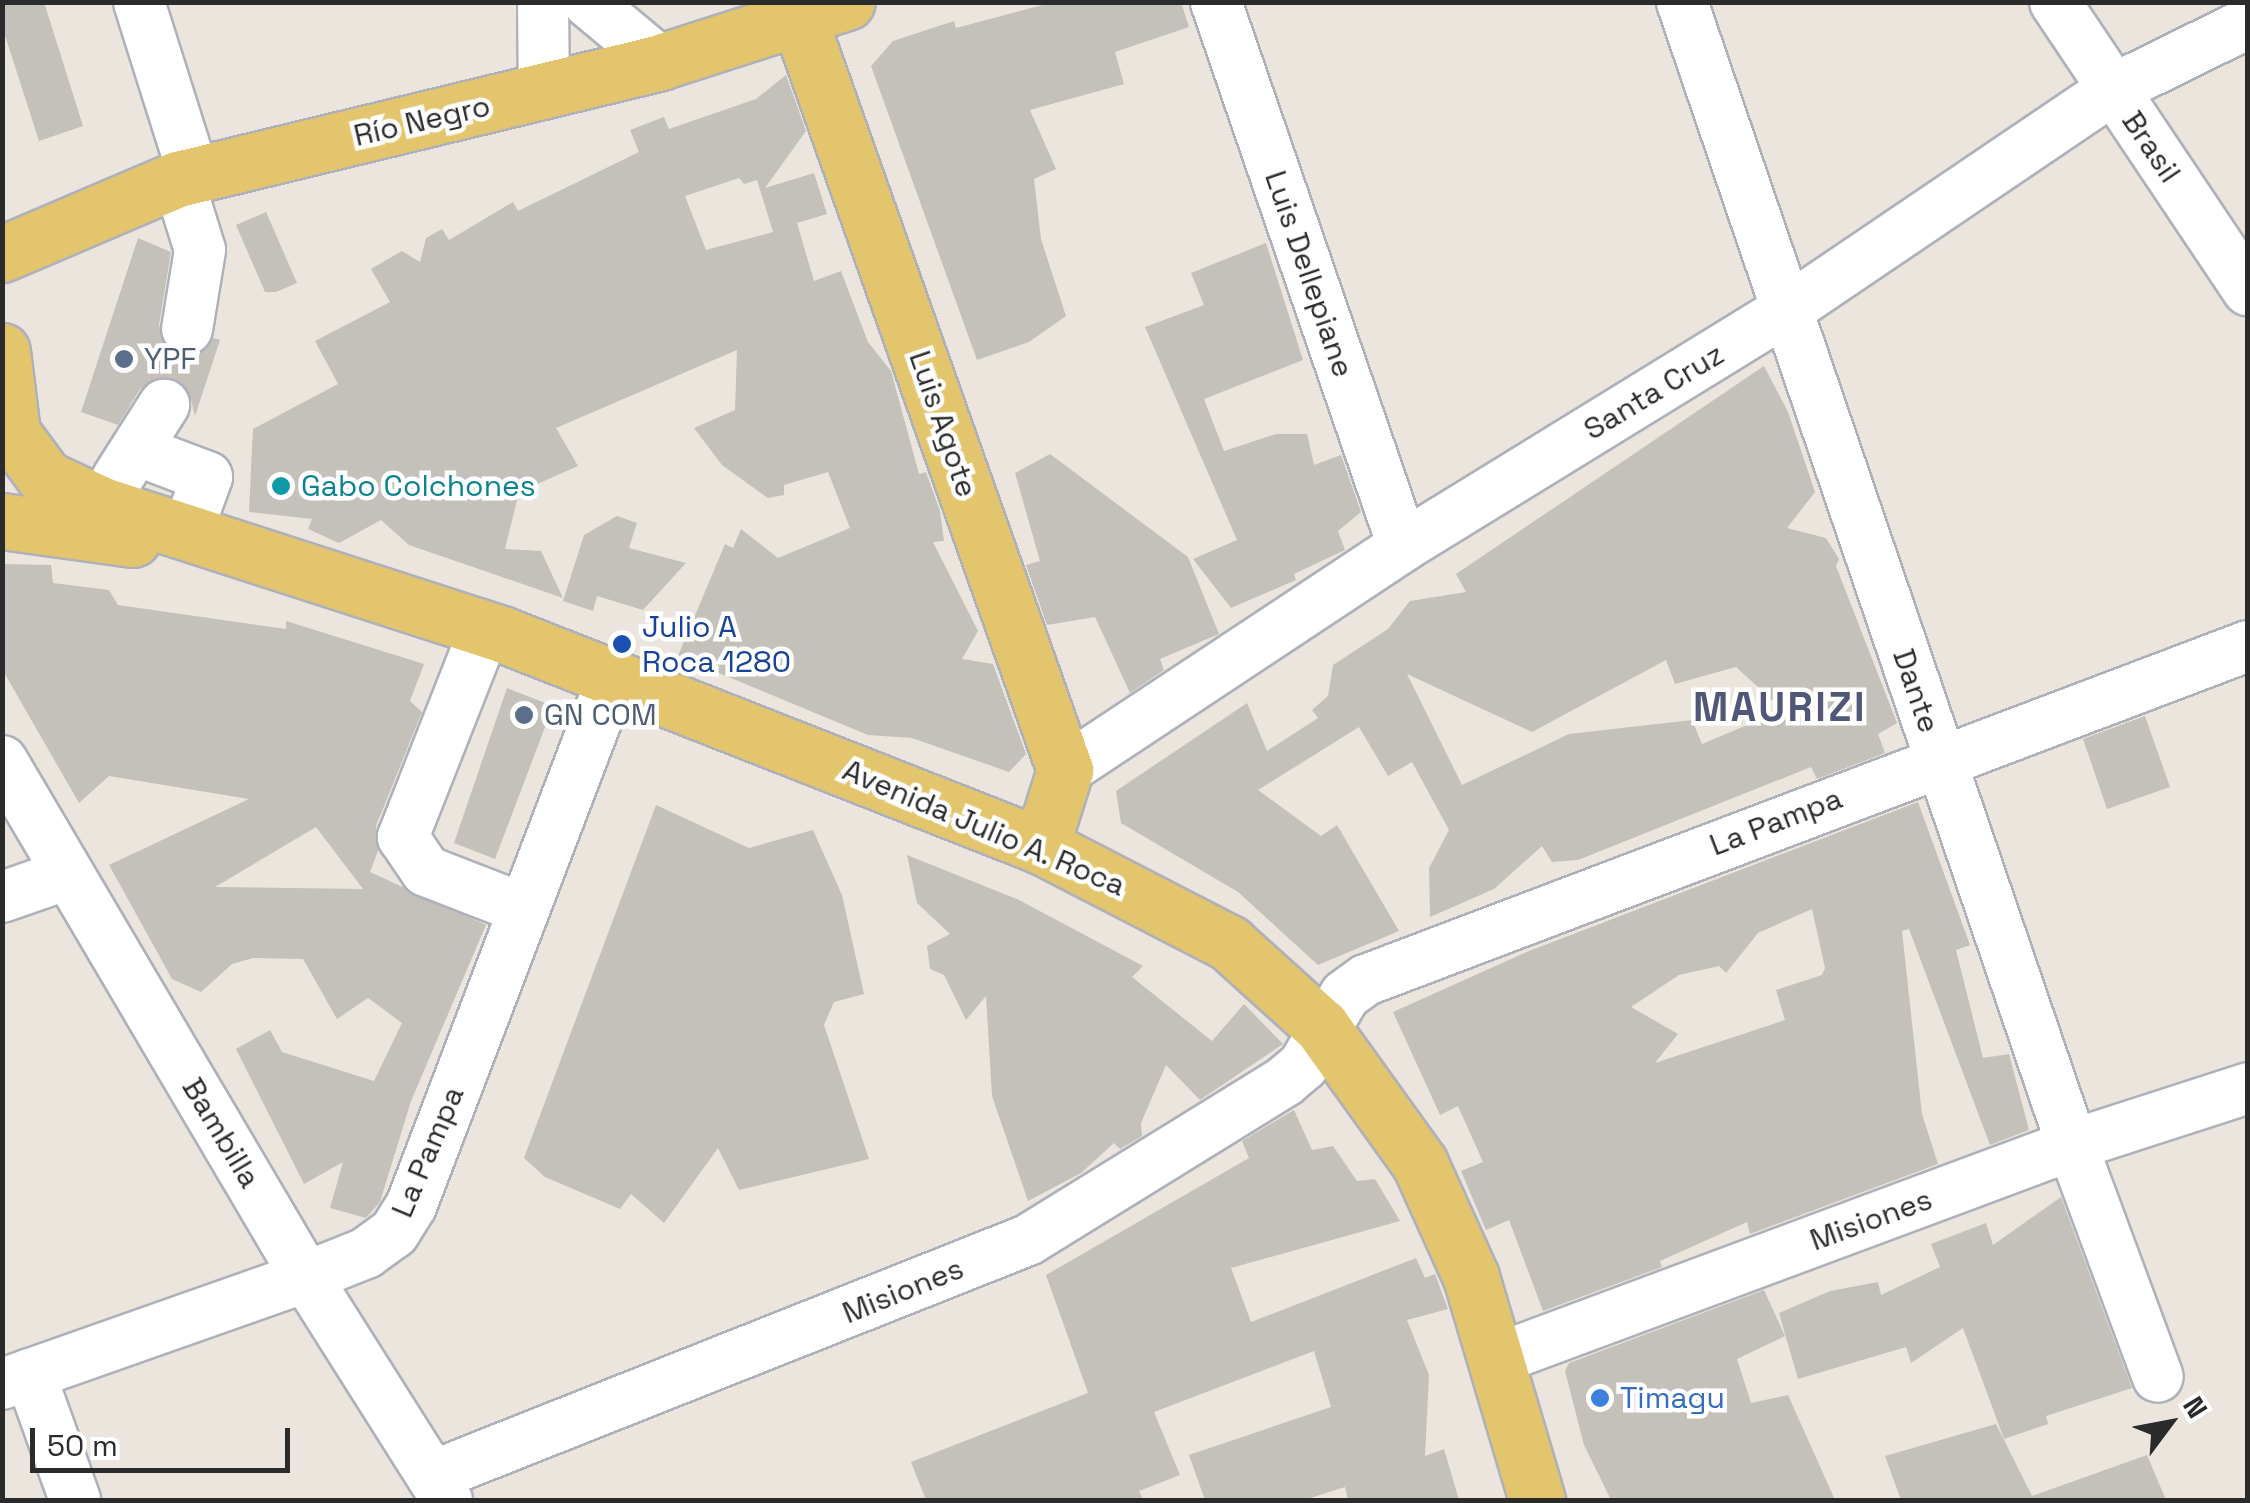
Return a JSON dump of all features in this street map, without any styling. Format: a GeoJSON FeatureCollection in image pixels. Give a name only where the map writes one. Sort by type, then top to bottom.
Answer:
{"type":"FeatureCollection","features":[{"type":"Feature","properties":{"kind":"main road","name":"Río Negro"},"geometry":{"type":"LineString","coordinates":[[2,254],[186,178],[660,62],[813,8]]}},
{"type":"Feature","properties":{"kind":"main road","name":"Luis Agote"},"geometry":{"type":"LineString","coordinates":[[813,8],[1065,770]]}},
{"type":"Feature","properties":{"kind":"main road","name":"Avenida Julio A. Roca"},"geometry":{"type":"LineString","coordinates":[[2,351],[6,415],[30,465],[102,504],[288,568],[485,629],[612,678],[1041,846],[1229,944],[1322,1026],[1420,1164],[1471,1276],[1537,1500]]}},
{"type":"Feature","properties":{"kind":"main road","name":"Avenida Julio A. Roca"},"geometry":{"type":"LineString","coordinates":[[2,520],[288,568]]}},
{"type":"Feature","properties":{"kind":"main road"},"geometry":{"type":"LineString","coordinates":[[1041,846],[1065,770]]}},
{"type":"Feature","properties":{"kind":"street"},"geometry":{"type":"LineString","coordinates":[[140,2],[186,178],[200,250],[187,329]]}},
{"type":"Feature","properties":{"kind":"street"},"geometry":{"type":"LineString","coordinates":[[543,2],[544,92]]}},
{"type":"Feature","properties":{"kind":"street"},"geometry":{"type":"LineString","coordinates":[[588,2],[660,62]]}},
{"type":"Feature","properties":{"kind":"street","name":"Luis Dellepiane"},"geometry":{"type":"LineString","coordinates":[[1216,2],[1403,546]]}},
{"type":"Feature","properties":{"kind":"street","name":"Dante"},"geometry":{"type":"LineString","coordinates":[[1682,2],[2072,1145],[2158,1376]]}},
{"type":"Feature","properties":{"kind":"street","name":"Brasil"},"geometry":{"type":"LineString","coordinates":[[2055,2],[2248,290]]}},
{"type":"Feature","properties":{"kind":"street","name":"Santa Cruz"},"geometry":{"type":"LineString","coordinates":[[1065,770],[1403,546],[1787,310],[2112,90],[2248,23]]}},
{"type":"Feature","properties":{"kind":"street"},"geometry":{"type":"LineString","coordinates":[[102,504],[164,405]]}},
{"type":"Feature","properties":{"kind":"street"},"geometry":{"type":"LineString","coordinates":[[136,450],[208,477],[186,532]]}},
{"type":"Feature","properties":{"kind":"street"},"geometry":{"type":"LineString","coordinates":[[485,629],[403,837],[426,871],[524,908]]}},
{"type":"Feature","properties":{"kind":"street","name":"La Pampa"},"geometry":{"type":"LineString","coordinates":[[1322,1026],[1366,980],[2248,646]]}},
{"type":"Feature","properties":{"kind":"street","name":"La Pampa"},"geometry":{"type":"LineString","coordinates":[[16,1379],[306,1277],[366,1253],[394,1233],[411,1206],[612,678]]}},
{"type":"Feature","properties":{"kind":"street","name":"Bambilla"},"geometry":{"type":"LineString","coordinates":[[2,762],[306,1277],[440,1488]]}},
{"type":"Feature","properties":{"kind":"street"},"geometry":{"type":"LineString","coordinates":[[2,898],[68,874]]}},
{"type":"Feature","properties":{"kind":"street","name":"Misiones"},"geometry":{"type":"LineString","coordinates":[[440,1488],[1028,1240],[1285,1081],[1302,1066],[1322,1026]]}},
{"type":"Feature","properties":{"kind":"street","name":"Misiones"},"geometry":{"type":"LineString","coordinates":[[1497,1359],[2072,1145],[2248,1088]]}},
{"type":"Feature","properties":{"kind":"street"},"geometry":{"type":"LineString","coordinates":[[16,1379],[74,1500]]}},
{"type":"Feature","properties":{"kind":"building"},"geometry":{"type":"Polygon","coordinates":[[[2,2],[44,2],[83,126],[39,141],[2,26],[2,2]]]}},
{"type":"Feature","properties":{"kind":"building"},"geometry":{"type":"Polygon","coordinates":[[[1054,2],[1181,2],[1189,27],[1115,52],[1124,84],[1030,110],[1056,169],[1034,179],[1041,239],[1066,316],[1029,342],[977,360],[871,66],[893,41],[954,21],[956,28],[1054,2]]]}},
{"type":"Feature","properties":{"kind":"building"},"geometry":{"type":"Polygon","coordinates":[[[786,75],[806,131],[765,188],[814,173],[827,214],[797,223],[814,281],[841,271],[868,342],[891,371],[919,474],[926,472],[940,511],[944,541],[933,542],[978,631],[962,659],[993,664],[1026,754],[1009,772],[912,738],[868,735],[678,656],[725,544],[733,548],[741,529],[778,558],[850,528],[828,472],[784,485],[784,495],[768,498],[722,465],[694,428],[735,410],[737,350],[556,428],[578,466],[519,492],[505,549],[541,551],[563,598],[409,545],[381,520],[339,543],[308,529],[312,519],[249,512],[253,429],[338,384],[315,341],[390,302],[371,269],[402,251],[420,262],[426,238],[442,229],[449,240],[513,202],[518,211],[639,152],[630,130],[664,117],[669,129],[756,99],[786,75]],[[739,178],[685,196],[706,250],[773,232],[757,180],[744,184],[739,178]]]}},
{"type":"Feature","properties":{"kind":"building"},"geometry":{"type":"Polygon","coordinates":[[[266,212],[297,283],[276,292],[265,292],[236,225],[266,212]]]}},
{"type":"Feature","properties":{"kind":"building","name":"YPF"},"geometry":{"type":"Polygon","coordinates":[[[138,238],[171,252],[159,325],[168,351],[196,356],[214,338],[220,340],[195,416],[189,391],[164,376],[140,389],[118,425],[81,412],[138,238]]]}},
{"type":"Feature","properties":{"kind":"building"},"geometry":{"type":"Polygon","coordinates":[[[1266,243],[1303,360],[1204,399],[1224,451],[1276,434],[1307,434],[1314,465],[1341,455],[1361,512],[1338,531],[1345,550],[1294,574],[1296,580],[1231,608],[1193,559],[1237,540],[1145,327],[1204,305],[1191,273],[1266,243]]]}},
{"type":"Feature","properties":{"kind":"building"},"geometry":{"type":"Polygon","coordinates":[[[1764,366],[1788,412],[1815,492],[1787,528],[1826,538],[1839,559],[1836,566],[1897,723],[1878,734],[1885,753],[1817,779],[1811,767],[1578,860],[1552,862],[1542,846],[1494,889],[1430,917],[1429,868],[1449,830],[1412,762],[1388,776],[1359,727],[1258,790],[1321,836],[1337,825],[1399,931],[1318,965],[1238,892],[1121,823],[1116,791],[1247,703],[1267,751],[1318,718],[1312,710],[1328,696],[1333,665],[1388,629],[1410,601],[1466,592],[1456,574],[1764,366]],[[1666,660],[1532,732],[1407,674],[1462,785],[1569,734],[1692,720],[1702,744],[1783,710],[1736,667],[1675,684],[1666,660]]]}},
{"type":"Feature","properties":{"kind":"building"},"geometry":{"type":"Polygon","coordinates":[[[1050,454],[1188,557],[1219,634],[1160,659],[1164,670],[1130,693],[1095,617],[1047,625],[1026,565],[1040,561],[1015,473],[1050,454]]]}},
{"type":"Feature","properties":{"kind":"building"},"geometry":{"type":"Polygon","coordinates":[[[617,516],[637,523],[629,548],[686,563],[643,610],[597,596],[593,611],[563,601],[584,535],[617,516]]]}},
{"type":"Feature","properties":{"kind":"building"},"geometry":{"type":"Polygon","coordinates":[[[2,564],[51,565],[53,583],[109,590],[118,605],[286,629],[286,621],[424,664],[410,701],[422,712],[376,826],[378,851],[370,872],[486,925],[411,1101],[380,1202],[366,1218],[330,1208],[343,1162],[304,1184],[236,1049],[270,1030],[282,1052],[374,1081],[402,1023],[368,998],[337,1019],[303,959],[253,958],[232,964],[201,992],[172,979],[109,865],[249,799],[109,776],[79,803],[2,669],[2,564]],[[316,827],[215,887],[363,889],[316,827]]]}},
{"type":"Feature","properties":{"kind":"building"},"geometry":{"type":"Polygon","coordinates":[[[507,688],[553,706],[495,859],[454,843],[507,688]]]}},
{"type":"Feature","properties":{"kind":"building"},"geometry":{"type":"Polygon","coordinates":[[[2145,716],[2170,787],[2107,809],[2083,739],[2145,716]]]}},
{"type":"Feature","properties":{"kind":"building"},"geometry":{"type":"Polygon","coordinates":[[[1918,802],[1970,945],[1956,950],[1983,1058],[2009,1054],[2029,1130],[1990,1145],[1909,929],[1902,931],[1922,1114],[1938,1164],[1750,1234],[1747,1222],[1660,1261],[1662,1267],[1543,1311],[1509,1220],[1486,1230],[1461,1171],[1483,1162],[1458,1106],[1440,1115],[1393,1012],[1529,951],[1918,802]],[[1812,909],[1758,933],[1726,973],[1719,966],[1679,975],[1631,1007],[1678,1034],[1655,1063],[1785,1020],[1776,990],[1822,975],[1825,968],[1812,909]]]}},
{"type":"Feature","properties":{"kind":"building"},"geometry":{"type":"Polygon","coordinates":[[[656,805],[749,848],[813,830],[842,895],[864,994],[834,1002],[824,1025],[869,1159],[739,1190],[718,1148],[664,1223],[631,1194],[620,1209],[545,1177],[524,1158],[656,805]]]}},
{"type":"Feature","properties":{"kind":"building"},"geometry":{"type":"Polygon","coordinates":[[[907,855],[1019,900],[1143,966],[1132,977],[1212,1041],[1244,1004],[1283,1044],[1200,1100],[1166,1065],[1141,1123],[1142,1136],[1120,1149],[1114,1143],[1081,1173],[1028,1201],[992,1096],[986,996],[966,1020],[944,975],[930,969],[927,946],[950,934],[917,903],[907,855]]]}},
{"type":"Feature","properties":{"kind":"building"},"geometry":{"type":"Polygon","coordinates":[[[1294,1110],[1312,1150],[1333,1146],[1357,1181],[1375,1179],[1400,1221],[1231,1268],[1251,1322],[1416,1258],[1425,1278],[1435,1274],[1448,1309],[1407,1320],[1429,1375],[1425,1456],[1444,1449],[1459,1500],[1348,1500],[1345,1487],[1304,1500],[1205,1500],[1189,1455],[1331,1407],[1314,1351],[1154,1412],[1180,1475],[1139,1491],[1143,1500],[926,1500],[911,1462],[1088,1393],[1046,1275],[1249,1158],[1242,1141],[1294,1110]]]}},
{"type":"Feature","properties":{"kind":"building"},"geometry":{"type":"Polygon","coordinates":[[[2061,1197],[2132,1388],[2046,1416],[2048,1424],[2004,1439],[1963,1328],[1911,1363],[1906,1347],[1798,1379],[1779,1313],[1830,1291],[1878,1282],[1881,1295],[1940,1267],[1931,1244],[1986,1223],[1993,1245],[2061,1197]]]}},
{"type":"Feature","properties":{"kind":"building"},"geometry":{"type":"Polygon","coordinates":[[[1764,1290],[1785,1336],[1737,1359],[1751,1403],[1788,1395],[1835,1500],[1611,1500],[1584,1445],[1565,1371],[1569,1363],[1764,1290]]]}},
{"type":"Feature","properties":{"kind":"building"},"geometry":{"type":"Polygon","coordinates":[[[1996,1424],[2032,1496],[2147,1455],[2166,1500],[1901,1500],[1885,1456],[1996,1424]]]}},
{"type":"Feature","properties":{"kind":"tunnel"},"geometry":{"type":"LineString","coordinates":[[164,405],[187,329]]}},
{"type":"Feature","properties":{"kind":"place","name":"YPF"},"geometry":{"type":"Point","coordinates":[124,359]}},
{"type":"Feature","properties":{"kind":"place","name":"Gabo Colchones"},"geometry":{"type":"Point","coordinates":[281,486]}},
{"type":"Feature","properties":{"kind":"place","name":"Julio A Roca 1280"},"geometry":{"type":"Point","coordinates":[622,644]}},
{"type":"Feature","properties":{"kind":"place","name":"GN COM"},"geometry":{"type":"Point","coordinates":[524,715]}},
{"type":"Feature","properties":{"kind":"place","name":"Timagu"},"geometry":{"type":"Point","coordinates":[1600,1398]}},
{"type":"Feature","properties":{"kind":"district","name":"MAURIZI"},"geometry":{"type":"Point","coordinates":[1780,708]}}]}
